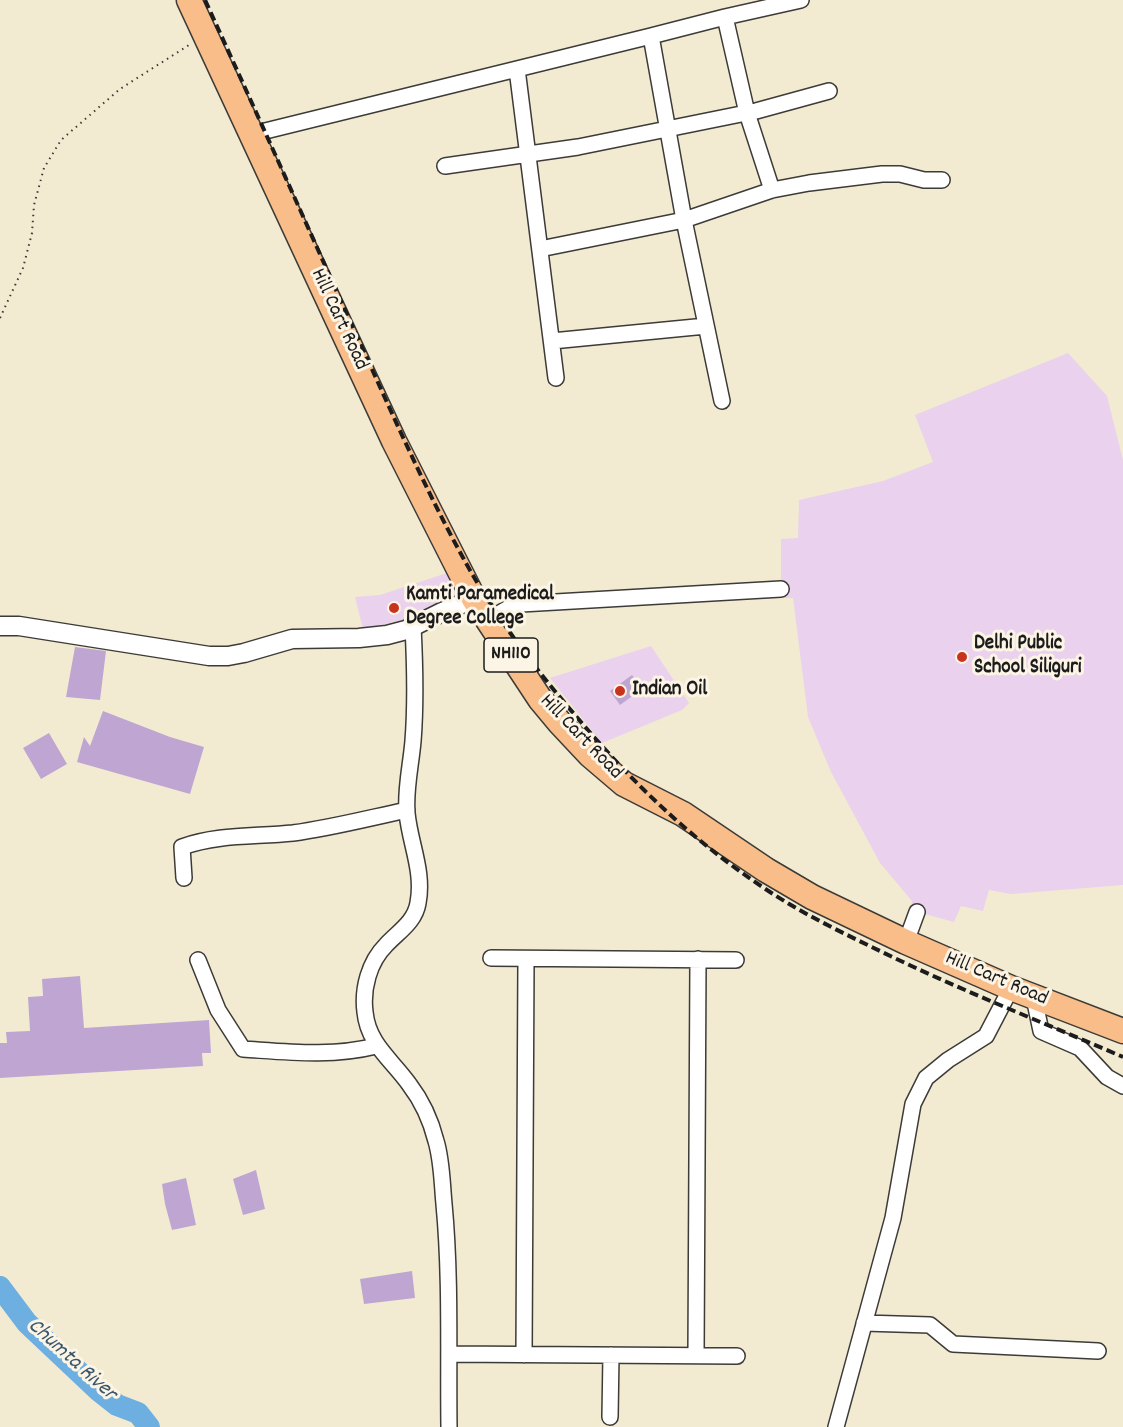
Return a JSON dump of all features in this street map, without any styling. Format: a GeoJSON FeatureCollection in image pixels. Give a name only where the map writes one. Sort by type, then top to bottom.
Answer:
{"type":"FeatureCollection","features":[{"type":"Feature","properties":{"kind":"highway","name":"Hill Cart Road"},"geometry":{"type":"LineString","coordinates":[[189,0],[394,441],[474,599],[546,707],[591,755],[624,784],[683,814],[766,870],[812,897],[906,942],[1034,998],[1123,1031]]}},
{"type":"Feature","properties":{"kind":"street"},"geometry":{"type":"LineString","coordinates":[[253,134],[801,0]]}},
{"type":"Feature","properties":{"kind":"street"},"geometry":{"type":"LineString","coordinates":[[725,17],[747,113],[772,190]]}},
{"type":"Feature","properties":{"kind":"street"},"geometry":{"type":"LineString","coordinates":[[651,36],[684,220],[722,401]]}},
{"type":"Feature","properties":{"kind":"street"},"geometry":{"type":"LineString","coordinates":[[517,69],[556,378]]}},
{"type":"Feature","properties":{"kind":"street"},"geometry":{"type":"LineString","coordinates":[[446,166],[578,147],[747,113],[829,91]]}},
{"type":"Feature","properties":{"kind":"street"},"geometry":{"type":"LineString","coordinates":[[540,249],[684,220],[772,190],[882,174],[942,180]]}},
{"type":"Feature","properties":{"kind":"street"},"geometry":{"type":"LineString","coordinates":[[552,341],[706,326]]}},
{"type":"Feature","properties":{"kind":"street"},"geometry":{"type":"LineString","coordinates":[[488,620],[512,606],[521,604],[782,589]]}},
{"type":"Feature","properties":{"kind":"street"},"geometry":{"type":"LineString","coordinates":[[0,626],[19,626],[209,656],[228,656],[292,639],[359,638],[387,635],[413,627],[474,599]]}},
{"type":"Feature","properties":{"kind":"street"},"geometry":{"type":"LineString","coordinates":[[413,627],[415,706],[407,810],[419,869],[418,906],[412,919],[374,959],[365,990],[364,1011],[376,1046],[421,1101],[437,1143],[446,1226],[449,1427]]}},
{"type":"Feature","properties":{"kind":"street"},"geometry":{"type":"LineString","coordinates":[[184,878],[182,847],[199,840],[293,833],[407,810]]}},
{"type":"Feature","properties":{"kind":"street"},"geometry":{"type":"LineString","coordinates":[[906,942],[917,912]]}},
{"type":"Feature","properties":{"kind":"street"},"geometry":{"type":"LineString","coordinates":[[491,958],[736,960]]}},
{"type":"Feature","properties":{"kind":"street"},"geometry":{"type":"LineString","coordinates":[[524,1354],[526,959]]}},
{"type":"Feature","properties":{"kind":"street"},"geometry":{"type":"LineString","coordinates":[[696,1355],[698,959]]}},
{"type":"Feature","properties":{"kind":"street"},"geometry":{"type":"LineString","coordinates":[[198,960],[218,1010],[243,1049],[318,1054],[357,1051],[376,1046]]}},
{"type":"Feature","properties":{"kind":"street"},"geometry":{"type":"LineString","coordinates":[[836,1427],[893,1218],[912,1104],[926,1078],[948,1060],[986,1036],[1011,988]]}},
{"type":"Feature","properties":{"kind":"street"},"geometry":{"type":"LineString","coordinates":[[1034,998],[1041,1031],[1080,1048],[1107,1077],[1123,1086]]}},
{"type":"Feature","properties":{"kind":"street"},"geometry":{"type":"LineString","coordinates":[[864,1323],[930,1325],[953,1344],[1098,1351]]}},
{"type":"Feature","properties":{"kind":"street"},"geometry":{"type":"LineString","coordinates":[[449,1354],[737,1356]]}},
{"type":"Feature","properties":{"kind":"street"},"geometry":{"type":"LineString","coordinates":[[610,1417],[611,1355]]}},
{"type":"Feature","properties":{"kind":"path"},"geometry":{"type":"LineString","coordinates":[[0,318],[23,268],[32,233],[34,205],[44,168],[62,140],[120,89],[205,35]]}},
{"type":"Feature","properties":{"kind":"shaded area","name":"Delhi Public School Siliguri"},"geometry":{"type":"Polygon","coordinates":[[[1068,353],[1107,396],[1123,460],[1123,885],[1011,894],[989,890],[983,911],[961,906],[954,922],[910,910],[912,901],[880,863],[831,772],[808,717],[793,598],[781,598],[781,539],[798,538],[799,500],[883,481],[933,462],[915,415],[1068,353]]]}},
{"type":"Feature","properties":{"kind":"shaded area","name":"Kamti Paramedical Degree College"},"geometry":{"type":"Polygon","coordinates":[[[447,573],[461,595],[403,620],[363,629],[355,597],[380,595],[447,573]]]}},
{"type":"Feature","properties":{"kind":"shaded area","name":"Indian Oil"},"geometry":{"type":"Polygon","coordinates":[[[651,646],[689,703],[682,710],[602,743],[550,678],[651,646]]]}},
{"type":"Feature","properties":{"kind":"building"},"geometry":{"type":"Polygon","coordinates":[[[75,647],[106,651],[100,700],[66,697],[75,647]]]}},
{"type":"Feature","properties":{"kind":"building"},"geometry":{"type":"Polygon","coordinates":[[[632,675],[642,689],[620,705],[610,691],[632,675]]]}},
{"type":"Feature","properties":{"kind":"building"},"geometry":{"type":"Polygon","coordinates":[[[103,711],[170,737],[204,747],[190,794],[77,762],[84,737],[90,746],[103,711]]]}},
{"type":"Feature","properties":{"kind":"building"},"geometry":{"type":"Polygon","coordinates":[[[49,733],[67,764],[41,779],[23,748],[49,733]]]}},
{"type":"Feature","properties":{"kind":"building"},"geometry":{"type":"Polygon","coordinates":[[[80,976],[84,1028],[209,1020],[211,1053],[202,1053],[203,1066],[0,1078],[0,1043],[7,1043],[6,1032],[30,1031],[28,997],[43,996],[42,979],[80,976]]]}},
{"type":"Feature","properties":{"kind":"building"},"geometry":{"type":"Polygon","coordinates":[[[256,1170],[265,1209],[243,1215],[233,1179],[256,1170]]]}},
{"type":"Feature","properties":{"kind":"building"},"geometry":{"type":"Polygon","coordinates":[[[186,1178],[196,1225],[172,1230],[162,1184],[186,1178]]]}},
{"type":"Feature","properties":{"kind":"building"},"geometry":{"type":"Polygon","coordinates":[[[412,1271],[415,1298],[364,1304],[360,1279],[412,1271]]]}},
{"type":"Feature","properties":{"kind":"waterway","name":"Chumta River"},"geometry":{"type":"LineString","coordinates":[[0,1287],[27,1323],[98,1390],[117,1405],[138,1413],[149,1427]]}},
{"type":"Feature","properties":{"kind":"railway"},"geometry":{"type":"LineString","coordinates":[[205,0],[417,468],[446,526],[473,576],[514,637],[543,677],[597,740],[642,788],[691,833],[742,873],[783,900],[910,965],[1123,1057]]}},
{"type":"Feature","properties":{"kind":"place","name":"Kamti Paramedical Degree College"},"geometry":{"type":"Point","coordinates":[394,608]}},
{"type":"Feature","properties":{"kind":"place","name":"Delhi Public School Siliguri"},"geometry":{"type":"Point","coordinates":[962,657]}},
{"type":"Feature","properties":{"kind":"place","name":"Indian Oil"},"geometry":{"type":"Point","coordinates":[620,691]}}]}
